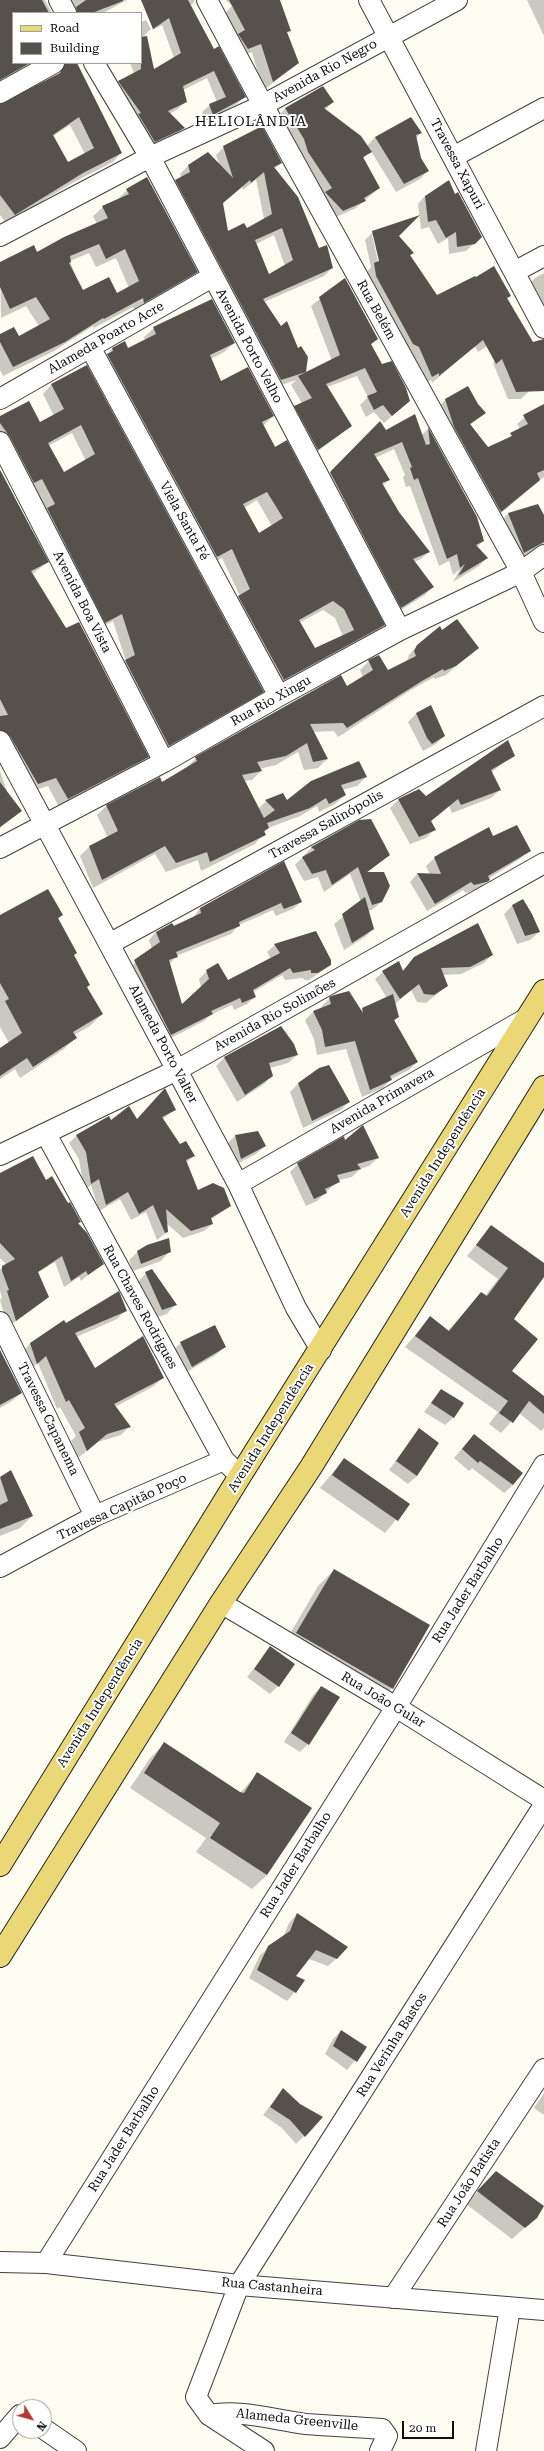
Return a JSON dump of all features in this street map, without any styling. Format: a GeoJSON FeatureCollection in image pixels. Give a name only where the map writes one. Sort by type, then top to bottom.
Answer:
{"type":"FeatureCollection","features":[{"type":"Feature","properties":{"kind":"main road","name":"Avenida Independência"},"geometry":{"type":"LineString","coordinates":[[0,1865],[240,1476],[321,1350],[544,991]]}},
{"type":"Feature","properties":{"kind":"main road"},"geometry":{"type":"LineString","coordinates":[[0,1956],[221,1603],[311,1467],[544,1087]]}},
{"type":"Feature","properties":{"kind":"street"},"geometry":{"type":"LineString","coordinates":[[59,0],[65,12]]}},
{"type":"Feature","properties":{"kind":"street","name":"Rua Belém"},"geometry":{"type":"LineString","coordinates":[[207,0],[263,106],[521,572],[544,622]]}},
{"type":"Feature","properties":{"kind":"street","name":"Travessa Xapuri"},"geometry":{"type":"LineString","coordinates":[[369,0],[516,271],[544,328]]}},
{"type":"Feature","properties":{"kind":"street","name":"Avenida Rio Negro"},"geometry":{"type":"LineString","coordinates":[[0,236],[150,157],[263,106],[456,0]]}},
{"type":"Feature","properties":{"kind":"street"},"geometry":{"type":"LineString","coordinates":[[0,93],[52,64]]}},
{"type":"Feature","properties":{"kind":"street","name":"Avenida Porto Velho"},"geometry":{"type":"LineString","coordinates":[[95,64],[150,157],[212,277],[400,630]]}},
{"type":"Feature","properties":{"kind":"street"},"geometry":{"type":"LineString","coordinates":[[453,157],[544,108]]}},
{"type":"Feature","properties":{"kind":"street"},"geometry":{"type":"LineString","coordinates":[[516,271],[544,256]]}},
{"type":"Feature","properties":{"kind":"street","name":"Alameda Poarto Acre"},"geometry":{"type":"LineString","coordinates":[[0,399],[212,277]]}},
{"type":"Feature","properties":{"kind":"street","name":"Viela Santa Fé"},"geometry":{"type":"LineString","coordinates":[[90,347],[279,696]]}},
{"type":"Feature","properties":{"kind":"street","name":"Avenida Boa Vista"},"geometry":{"type":"LineString","coordinates":[[0,442],[164,762]]}},
{"type":"Feature","properties":{"kind":"street","name":"Rua Rio Xingu"},"geometry":{"type":"LineString","coordinates":[[0,848],[44,823],[164,762],[279,696],[400,630],[521,572],[544,555]]}},
{"type":"Feature","properties":{"kind":"street","name":"Travessa Salinópolis"},"geometry":{"type":"LineString","coordinates":[[109,944],[544,706]]}},
{"type":"Feature","properties":{"kind":"street","name":"Alameda Porto Valter"},"geometry":{"type":"LineString","coordinates":[[0,741],[238,1184],[296,1308],[321,1350]]}},
{"type":"Feature","properties":{"kind":"street","name":"Avenida Rio Solimões"},"geometry":{"type":"LineString","coordinates":[[0,1156],[177,1070],[544,863]]}},
{"type":"Feature","properties":{"kind":"street","name":"Avenida Primavera"},"geometry":{"type":"LineString","coordinates":[[238,1184],[527,1018]]}},
{"type":"Feature","properties":{"kind":"street","name":"Rua Chaves Rodrigues"},"geometry":{"type":"LineString","coordinates":[[46,1134],[224,1460],[240,1476]]}},
{"type":"Feature","properties":{"kind":"street","name":"Travessa Capanema"},"geometry":{"type":"LineString","coordinates":[[0,1322],[95,1516]]}},
{"type":"Feature","properties":{"kind":"street","name":"Travessa Capitão Poço"},"geometry":{"type":"LineString","coordinates":[[0,1567],[95,1516],[224,1460]]}},
{"type":"Feature","properties":{"kind":"street","name":"Rua Jader Barbalho"},"geometry":{"type":"LineString","coordinates":[[46,2263],[396,1707],[544,1465]]}},
{"type":"Feature","properties":{"kind":"street","name":"Rua João Gular"},"geometry":{"type":"LineString","coordinates":[[221,1603],[396,1707],[544,1800]]}},
{"type":"Feature","properties":{"kind":"street","name":"Rua Verinha Bastos"},"geometry":{"type":"LineString","coordinates":[[209,2415],[196,2397],[239,2285],[544,1805]]}},
{"type":"Feature","properties":{"kind":"street","name":"Rua João Batista"},"geometry":{"type":"LineString","coordinates":[[393,2298],[544,2068]]}},
{"type":"Feature","properties":{"kind":"street","name":"Rua Castanheira"},"geometry":{"type":"LineString","coordinates":[[0,2262],[46,2263],[239,2285],[544,2310]]}},
{"type":"Feature","properties":{"kind":"street"},"geometry":{"type":"LineString","coordinates":[[486,2451],[510,2308]]}},
{"type":"Feature","properties":{"kind":"street","name":"Alameda Greenville"},"geometry":{"type":"LineString","coordinates":[[209,2415],[222,2413],[306,2424],[382,2428],[386,2436],[380,2451]]}},
{"type":"Feature","properties":{"kind":"street"},"geometry":{"type":"LineString","coordinates":[[209,2415],[264,2451]]}},
{"type":"Feature","properties":{"kind":"street"},"geometry":{"type":"LineString","coordinates":[[0,2438],[12,2422]]}},
{"type":"Feature","properties":{"kind":"street"},"geometry":{"type":"LineString","coordinates":[[52,2436],[76,2451]]}},
{"type":"Feature","properties":{"kind":"building"},"geometry":{"type":"Polygon","coordinates":[[[0,0],[42,0],[48,12],[12,12],[12,64],[28,64],[0,80],[0,0]]]}},
{"type":"Feature","properties":{"kind":"building"},"geometry":{"type":"Polygon","coordinates":[[[86,0],[123,0],[95,12],[77,12],[76,7],[86,0]]]}},
{"type":"Feature","properties":{"kind":"building"},"geometry":{"type":"Polygon","coordinates":[[[141,0],[188,0],[214,49],[219,46],[246,97],[213,115],[209,104],[226,97],[214,71],[183,86],[187,102],[168,111],[185,128],[155,142],[138,114],[141,113],[118,81],[141,69],[142,37],[147,36],[154,69],[181,53],[169,18],[153,29],[141,0]]]}},
{"type":"Feature","properties":{"kind":"building"},"geometry":{"type":"Polygon","coordinates":[[[229,0],[280,0],[291,31],[287,32],[299,63],[273,82],[261,44],[248,49],[238,34],[245,30],[229,0]]]}},
{"type":"Feature","properties":{"kind":"building"},"geometry":{"type":"Polygon","coordinates":[[[64,64],[78,64],[122,153],[83,173],[15,215],[0,195],[0,104],[60,73],[64,64]],[[79,117],[53,135],[68,162],[94,148],[79,117]]]}},
{"type":"Feature","properties":{"kind":"building"},"geometry":{"type":"Polygon","coordinates":[[[323,86],[334,102],[324,108],[361,136],[372,152],[363,157],[380,188],[364,198],[366,201],[343,211],[325,192],[332,188],[308,152],[304,139],[285,108],[323,86]]]}},
{"type":"Feature","properties":{"kind":"building"},"geometry":{"type":"Polygon","coordinates":[[[411,117],[422,133],[416,135],[421,158],[429,171],[404,184],[375,137],[411,117]]]}},
{"type":"Feature","properties":{"kind":"building"},"geometry":{"type":"Polygon","coordinates":[[[262,126],[282,163],[274,167],[298,197],[319,248],[327,245],[333,268],[263,299],[281,326],[287,321],[298,348],[301,346],[308,357],[306,372],[281,380],[175,180],[190,172],[188,165],[208,152],[233,178],[223,146],[262,126]],[[264,172],[251,183],[250,180],[223,203],[228,231],[244,223],[247,228],[272,214],[264,172]],[[282,228],[255,240],[269,274],[293,260],[282,228]]]}},
{"type":"Feature","properties":{"kind":"building"},"geometry":{"type":"Polygon","coordinates":[[[147,177],[198,272],[144,303],[143,298],[104,319],[103,318],[65,342],[13,367],[0,342],[0,334],[14,327],[19,336],[50,319],[36,297],[10,309],[0,287],[0,262],[34,245],[37,252],[64,237],[108,218],[102,206],[129,194],[126,189],[147,177]],[[99,244],[70,256],[71,262],[69,263],[83,290],[109,277],[117,293],[139,281],[125,249],[106,259],[99,244]]]}},
{"type":"Feature","properties":{"kind":"building"},"geometry":{"type":"Polygon","coordinates":[[[449,180],[455,194],[458,192],[482,237],[475,244],[457,247],[456,232],[446,238],[436,220],[428,222],[425,196],[449,180]]]}},
{"type":"Feature","properties":{"kind":"building"},"geometry":{"type":"Polygon","coordinates":[[[420,215],[399,236],[414,253],[410,255],[437,295],[475,276],[476,277],[494,266],[511,296],[507,298],[533,342],[544,339],[544,391],[516,392],[502,359],[496,364],[483,340],[439,376],[439,373],[432,377],[419,347],[413,344],[376,276],[374,263],[379,261],[372,231],[420,215]]]}},
{"type":"Feature","properties":{"kind":"building"},"geometry":{"type":"Polygon","coordinates":[[[345,278],[378,339],[371,344],[382,364],[392,361],[406,388],[410,401],[392,416],[383,405],[374,410],[367,396],[377,392],[365,368],[326,384],[352,426],[318,450],[294,406],[312,398],[298,376],[340,355],[319,297],[345,278]]]}},
{"type":"Feature","properties":{"kind":"building"},"geometry":{"type":"Polygon","coordinates":[[[212,299],[235,343],[210,355],[221,381],[248,367],[274,416],[262,422],[275,447],[287,440],[385,625],[284,680],[238,596],[250,589],[232,549],[217,557],[107,354],[113,351],[112,348],[125,341],[128,348],[156,334],[153,327],[212,299]],[[267,492],[243,504],[259,533],[283,518],[267,492]],[[333,601],[299,620],[315,648],[354,630],[344,609],[333,601]]]}},
{"type":"Feature","properties":{"kind":"building"},"geometry":{"type":"Polygon","coordinates":[[[87,365],[264,692],[169,746],[125,660],[135,655],[122,614],[105,623],[47,508],[55,504],[42,479],[34,483],[10,437],[0,423],[0,416],[29,401],[40,422],[64,409],[51,384],[87,365]],[[81,425],[48,443],[64,472],[95,454],[81,425]]]}},
{"type":"Feature","properties":{"kind":"building"},"geometry":{"type":"Polygon","coordinates":[[[468,386],[478,404],[486,413],[470,424],[488,447],[512,436],[510,433],[528,424],[523,415],[544,404],[544,470],[537,473],[540,480],[501,512],[454,427],[445,399],[468,386]]]}},
{"type":"Feature","properties":{"kind":"building"},"geometry":{"type":"Polygon","coordinates":[[[415,414],[426,445],[430,444],[428,427],[477,517],[484,541],[476,545],[488,558],[458,576],[465,564],[460,568],[457,554],[447,559],[418,478],[414,480],[410,468],[412,467],[402,442],[374,454],[390,480],[382,483],[399,512],[430,552],[413,559],[434,587],[401,608],[330,472],[380,421],[386,430],[415,414]]]}},
{"type":"Feature","properties":{"kind":"building"},"geometry":{"type":"Polygon","coordinates":[[[0,470],[49,562],[31,571],[66,628],[79,622],[149,757],[68,799],[56,778],[38,784],[10,736],[0,730],[0,716],[8,715],[0,699],[0,470]]]}},
{"type":"Feature","properties":{"kind":"building"},"geometry":{"type":"Polygon","coordinates":[[[538,504],[544,515],[544,542],[524,553],[508,513],[538,504]]]}},
{"type":"Feature","properties":{"kind":"building"},"geometry":{"type":"Polygon","coordinates":[[[457,619],[479,648],[456,666],[444,671],[443,669],[347,728],[343,723],[310,724],[328,759],[313,762],[307,743],[286,756],[257,762],[262,771],[242,775],[264,818],[275,810],[265,800],[283,793],[287,800],[311,781],[359,761],[367,777],[341,785],[346,795],[329,804],[326,798],[310,808],[267,823],[269,828],[264,831],[266,835],[210,862],[207,852],[176,863],[165,846],[102,880],[89,846],[118,831],[106,805],[160,777],[162,782],[197,761],[195,757],[341,675],[347,686],[373,670],[368,660],[379,655],[388,670],[416,656],[414,651],[417,645],[440,626],[442,630],[457,619]]]}},
{"type":"Feature","properties":{"kind":"building"},"geometry":{"type":"Polygon","coordinates":[[[431,705],[445,736],[432,744],[427,738],[416,713],[431,705]]]}},
{"type":"Feature","properties":{"kind":"building"},"geometry":{"type":"Polygon","coordinates":[[[508,740],[515,756],[491,770],[501,790],[461,805],[458,799],[431,821],[436,830],[419,837],[398,799],[419,789],[426,796],[508,740]]]}},
{"type":"Feature","properties":{"kind":"building"},"geometry":{"type":"Polygon","coordinates":[[[0,782],[22,811],[0,827],[0,782]]]}},
{"type":"Feature","properties":{"kind":"building"},"geometry":{"type":"Polygon","coordinates":[[[371,819],[390,855],[367,872],[384,872],[390,886],[382,902],[372,905],[358,867],[332,885],[326,870],[312,874],[302,857],[315,850],[311,847],[359,820],[371,819]]]}},
{"type":"Feature","properties":{"kind":"building"},"geometry":{"type":"Polygon","coordinates":[[[517,825],[531,851],[488,876],[490,880],[487,882],[474,885],[471,882],[435,904],[417,873],[441,874],[434,857],[489,827],[493,836],[517,825]]]}},
{"type":"Feature","properties":{"kind":"building"},"geometry":{"type":"Polygon","coordinates":[[[284,861],[302,902],[284,909],[281,903],[239,922],[240,926],[176,952],[178,957],[169,960],[182,1004],[209,979],[206,970],[218,963],[228,980],[280,953],[274,944],[316,931],[331,960],[331,965],[318,973],[311,973],[311,970],[293,973],[290,968],[253,990],[256,997],[242,1003],[240,998],[211,1011],[213,1014],[171,1035],[134,960],[160,942],[156,932],[172,923],[174,926],[201,913],[200,908],[284,861]]]}},
{"type":"Feature","properties":{"kind":"building"},"geometry":{"type":"Polygon","coordinates":[[[48,889],[63,915],[58,918],[77,953],[74,955],[90,985],[87,987],[103,1014],[73,1032],[77,1038],[33,1067],[27,1058],[0,1076],[0,1048],[22,1033],[5,1001],[9,999],[0,983],[0,915],[48,889]]]}},
{"type":"Feature","properties":{"kind":"building"},"geometry":{"type":"Polygon","coordinates":[[[365,897],[374,929],[352,943],[342,914],[365,897]]]}},
{"type":"Feature","properties":{"kind":"building"},"geometry":{"type":"Polygon","coordinates":[[[523,899],[540,932],[525,936],[512,905],[523,899]]]}},
{"type":"Feature","properties":{"kind":"building"},"geometry":{"type":"Polygon","coordinates":[[[478,923],[493,955],[470,967],[441,968],[448,986],[434,995],[424,994],[419,984],[400,999],[382,971],[399,961],[403,971],[414,957],[478,923]]]}},
{"type":"Feature","properties":{"kind":"building"},"geometry":{"type":"Polygon","coordinates":[[[349,991],[363,1013],[362,1008],[393,994],[399,1017],[394,1020],[418,1062],[390,1076],[392,1080],[370,1090],[355,1041],[325,1047],[322,1030],[313,1011],[331,1004],[329,997],[349,991]]]}},
{"type":"Feature","properties":{"kind":"building"},"geometry":{"type":"Polygon","coordinates":[[[281,1026],[294,1044],[298,1055],[269,1063],[273,1076],[245,1095],[224,1057],[281,1026]]]}},
{"type":"Feature","properties":{"kind":"building"},"geometry":{"type":"Polygon","coordinates":[[[329,1065],[350,1102],[312,1121],[298,1083],[319,1068],[329,1065]]]}},
{"type":"Feature","properties":{"kind":"building"},"geometry":{"type":"Polygon","coordinates":[[[165,1088],[176,1110],[162,1117],[180,1144],[186,1141],[195,1156],[186,1160],[198,1190],[213,1183],[224,1188],[231,1206],[211,1218],[213,1224],[191,1231],[166,1209],[168,1232],[165,1233],[153,1205],[139,1214],[128,1192],[106,1205],[99,1179],[91,1184],[86,1152],[76,1135],[109,1116],[111,1120],[129,1106],[137,1119],[165,1088]]]}},
{"type":"Feature","properties":{"kind":"building"},"geometry":{"type":"Polygon","coordinates":[[[363,1125],[379,1158],[357,1164],[361,1169],[337,1175],[340,1182],[325,1189],[327,1193],[314,1199],[297,1163],[344,1136],[345,1140],[363,1125]]]}},
{"type":"Feature","properties":{"kind":"building"},"geometry":{"type":"Polygon","coordinates":[[[258,1131],[266,1146],[241,1159],[235,1135],[258,1131]]]}},
{"type":"Feature","properties":{"kind":"building"},"geometry":{"type":"Polygon","coordinates":[[[33,1156],[46,1180],[52,1176],[68,1203],[70,1202],[81,1222],[78,1223],[87,1233],[104,1264],[88,1275],[86,1271],[71,1281],[62,1256],[38,1272],[49,1297],[16,1321],[7,1291],[9,1290],[2,1271],[2,1266],[15,1259],[0,1243],[0,1173],[33,1156]]]}},
{"type":"Feature","properties":{"kind":"building"},"geometry":{"type":"Polygon","coordinates":[[[491,1225],[544,1263],[544,1277],[514,1319],[538,1339],[512,1371],[544,1396],[544,1414],[529,1401],[513,1423],[499,1413],[508,1401],[415,1336],[430,1316],[449,1331],[481,1292],[487,1296],[508,1268],[476,1245],[491,1225]]]}},
{"type":"Feature","properties":{"kind":"building"},"geometry":{"type":"Polygon","coordinates":[[[169,1238],[171,1252],[141,1264],[137,1251],[147,1245],[169,1238]]]}},
{"type":"Feature","properties":{"kind":"building"},"geometry":{"type":"Polygon","coordinates":[[[152,1269],[177,1305],[162,1310],[145,1272],[152,1269]]]}},
{"type":"Feature","properties":{"kind":"building"},"geometry":{"type":"Polygon","coordinates":[[[119,1291],[127,1311],[75,1333],[95,1368],[143,1336],[164,1378],[114,1404],[131,1427],[107,1434],[87,1451],[79,1432],[85,1428],[69,1400],[66,1402],[46,1356],[37,1364],[30,1343],[64,1320],[66,1323],[119,1291]]]}},
{"type":"Feature","properties":{"kind":"building"},"geometry":{"type":"Polygon","coordinates":[[[215,1325],[226,1347],[192,1367],[180,1342],[215,1325]]]}},
{"type":"Feature","properties":{"kind":"building"},"geometry":{"type":"Polygon","coordinates":[[[0,1350],[22,1393],[0,1405],[0,1350]]]}},
{"type":"Feature","properties":{"kind":"building"},"geometry":{"type":"Polygon","coordinates":[[[441,1389],[464,1403],[454,1418],[431,1403],[441,1389]]]}},
{"type":"Feature","properties":{"kind":"building"},"geometry":{"type":"Polygon","coordinates":[[[419,1428],[439,1443],[417,1476],[396,1461],[419,1428]]]}},
{"type":"Feature","properties":{"kind":"building"},"geometry":{"type":"Polygon","coordinates":[[[474,1434],[523,1473],[513,1485],[480,1461],[478,1463],[462,1449],[474,1434]]]}},
{"type":"Feature","properties":{"kind":"building"},"geometry":{"type":"Polygon","coordinates":[[[344,1458],[410,1504],[398,1521],[332,1475],[344,1458]]]}},
{"type":"Feature","properties":{"kind":"building"},"geometry":{"type":"Polygon","coordinates":[[[11,1470],[33,1516],[0,1529],[0,1505],[8,1501],[0,1477],[11,1470]]]}},
{"type":"Feature","properties":{"kind":"building"},"geometry":{"type":"Polygon","coordinates":[[[334,1569],[430,1625],[393,1689],[296,1633],[334,1569]]]}},
{"type":"Feature","properties":{"kind":"building"},"geometry":{"type":"Polygon","coordinates":[[[270,1646],[295,1664],[279,1687],[254,1669],[270,1646]]]}},
{"type":"Feature","properties":{"kind":"building"},"geometry":{"type":"Polygon","coordinates":[[[321,1686],[340,1697],[309,1745],[291,1733],[321,1686]]]}},
{"type":"Feature","properties":{"kind":"building"},"geometry":{"type":"Polygon","coordinates":[[[164,1742],[240,1792],[244,1793],[257,1772],[312,1808],[267,1875],[210,1838],[220,1823],[144,1773],[164,1742]]]}},
{"type":"Feature","properties":{"kind":"building"},"geometry":{"type":"Polygon","coordinates":[[[297,1913],[348,1947],[337,1959],[316,1950],[296,1976],[305,1980],[296,1993],[257,1970],[268,1946],[290,1931],[297,1913]]]}},
{"type":"Feature","properties":{"kind":"building"},"geometry":{"type":"Polygon","coordinates":[[[341,2030],[367,2047],[357,2062],[333,2046],[341,2030]]]}},
{"type":"Feature","properties":{"kind":"building"},"geometry":{"type":"Polygon","coordinates":[[[283,2088],[300,2104],[323,2117],[305,2137],[290,2120],[270,2107],[283,2088]]]}},
{"type":"Feature","properties":{"kind":"building"},"geometry":{"type":"Polygon","coordinates":[[[496,2171],[544,2206],[537,2218],[525,2228],[477,2191],[496,2171]]]}},
{"type":"Feature","properties":{"kind":"district","name":"HELIOLÂNDIA"},"geometry":{"type":"Point","coordinates":[251,122]}}]}
